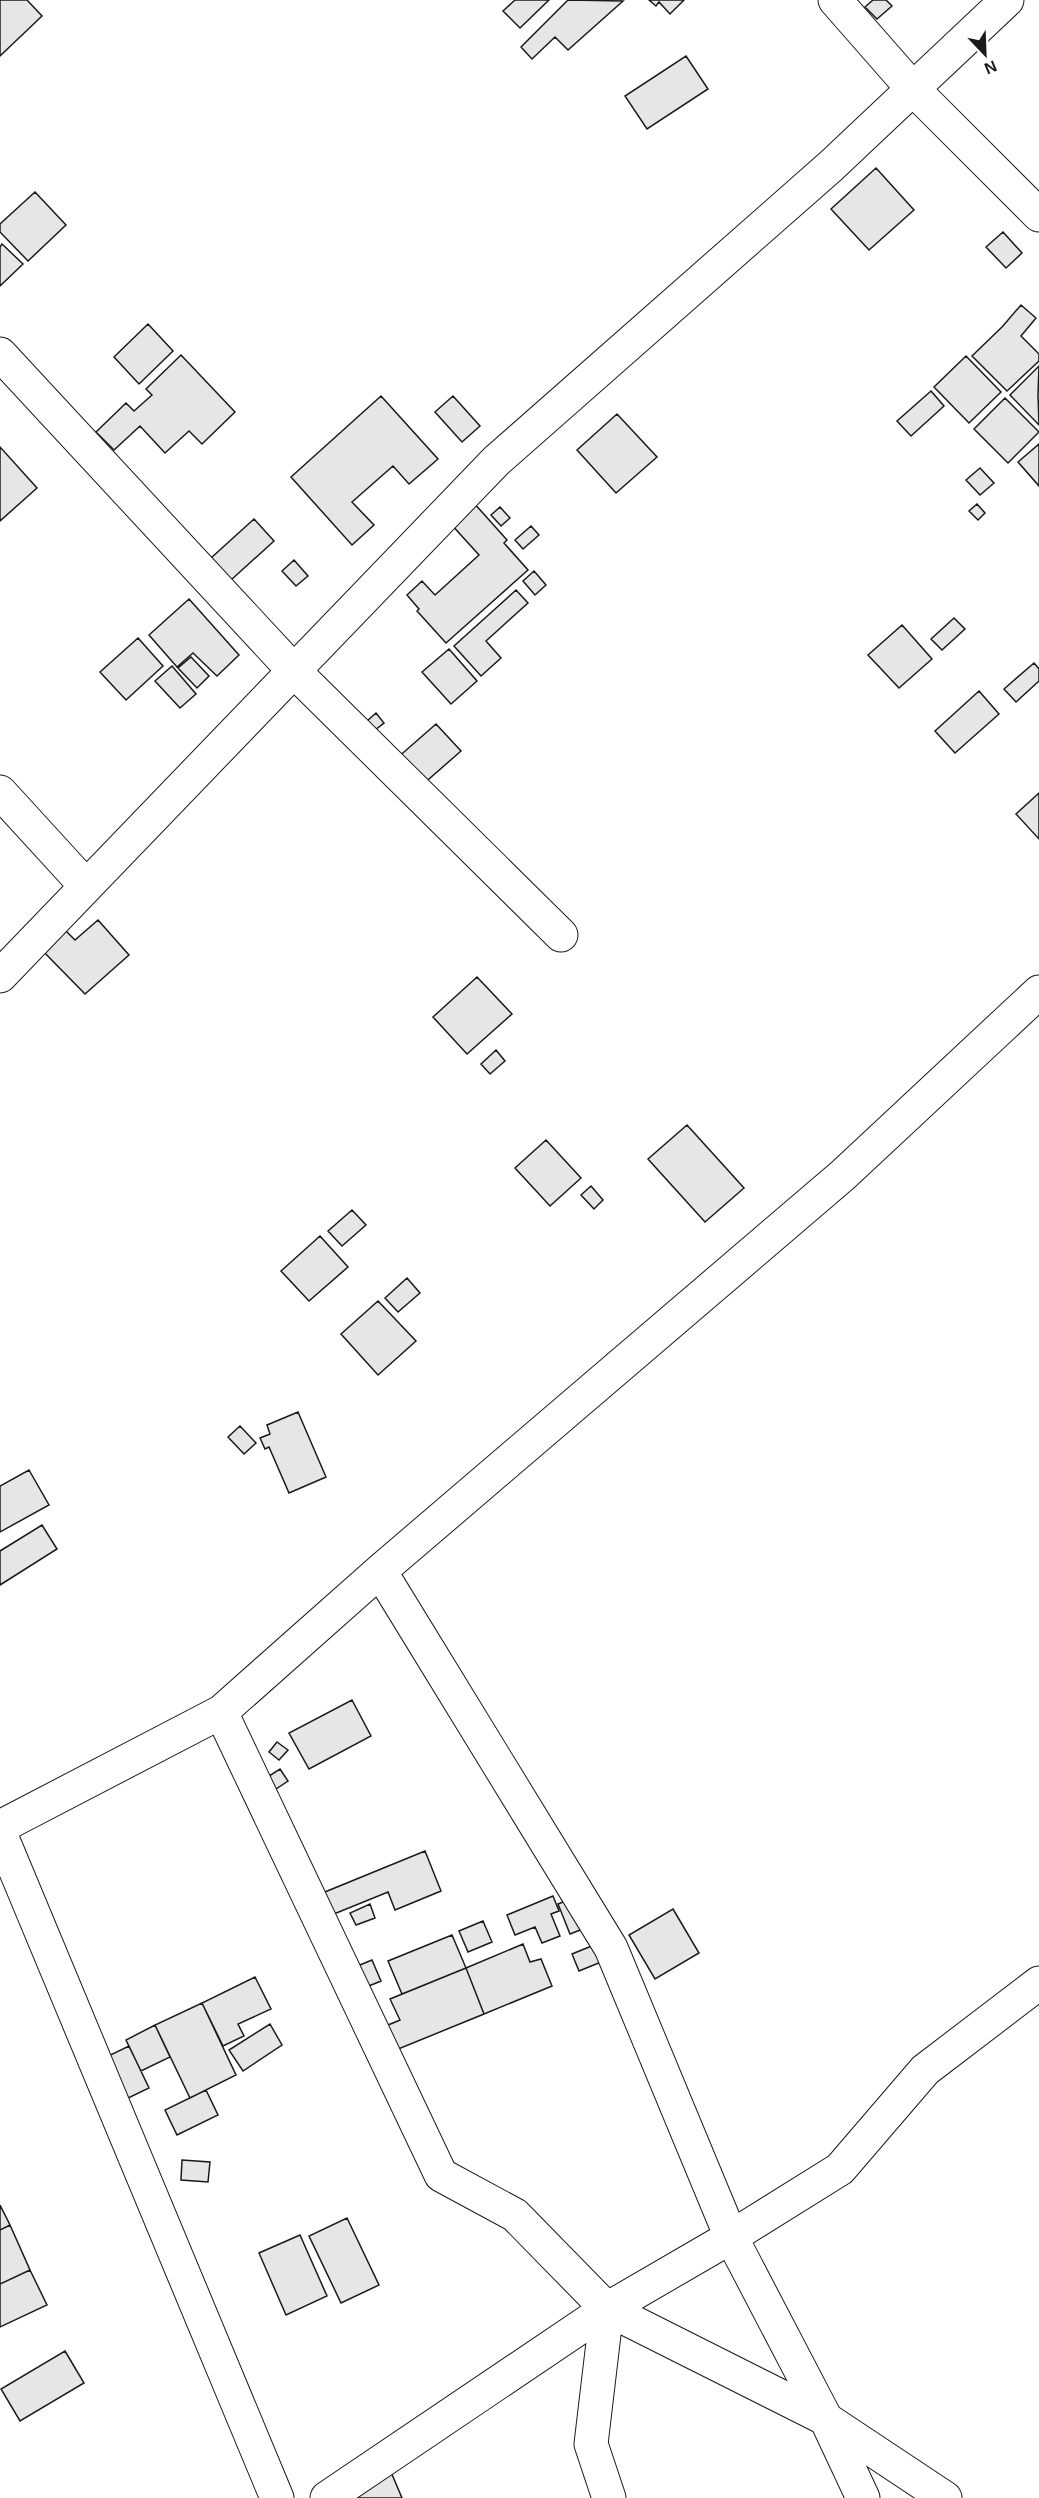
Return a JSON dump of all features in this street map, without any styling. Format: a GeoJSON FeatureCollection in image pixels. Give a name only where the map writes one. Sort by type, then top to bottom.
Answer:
{"type":"FeatureCollection","features":[{"type":"Feature","properties":{"kind":"street"},"geometry":{"type":"LineString","coordinates":[[835,0],[913,89],[1039,215]]}},
{"type":"Feature","properties":{"kind":"street"},"geometry":{"type":"LineString","coordinates":[[0,976],[496,461],[831,166],[1007,0]]}},
{"type":"Feature","properties":{"kind":"street"},"geometry":{"type":"LineString","coordinates":[[0,354],[294,671],[561,935]]}},
{"type":"Feature","properties":{"kind":"street"},"geometry":{"type":"LineString","coordinates":[[0,792],[86,886]]}},
{"type":"Feature","properties":{"kind":"street"},"geometry":{"type":"LineString","coordinates":[[0,1827],[221,1712],[380,1571],[843,1175],[1039,992]]}},
{"type":"Feature","properties":{"kind":"street"},"geometry":{"type":"LineString","coordinates":[[380,1571],[611,1948],[731,2237],[826,2419],[863,2498]]}},
{"type":"Feature","properties":{"kind":"street"},"geometry":{"type":"LineString","coordinates":[[221,1712],[441,2175],[514,2215],[607,2309],[826,2419],[945,2498]]}},
{"type":"Feature","properties":{"kind":"street"},"geometry":{"type":"LineString","coordinates":[[0,1833],[277,2498]]}},
{"type":"Feature","properties":{"kind":"street"},"geometry":{"type":"LineString","coordinates":[[327,2498],[607,2309],[731,2237],[840,2169],[925,2070],[1039,1983]]}},
{"type":"Feature","properties":{"kind":"street"},"geometry":{"type":"LineString","coordinates":[[607,2309],[591,2444],[609,2498]]}},
{"type":"Feature","properties":{"kind":"building"},"geometry":{"type":"Polygon","coordinates":[[[0,0],[27,0],[42,16],[0,56],[0,0]]]}},
{"type":"Feature","properties":{"kind":"building"},"geometry":{"type":"Polygon","coordinates":[[[515,0],[549,0],[520,28],[503,11],[515,0]]]}},
{"type":"Feature","properties":{"kind":"building"},"geometry":{"type":"Polygon","coordinates":[[[568,0],[623,1],[568,50],[555,37],[532,59],[521,47],[568,0]]]}},
{"type":"Feature","properties":{"kind":"building"},"geometry":{"type":"Polygon","coordinates":[[[649,0],[684,0],[670,14],[659,2],[656,6],[649,0]]]}},
{"type":"Feature","properties":{"kind":"building"},"geometry":{"type":"Polygon","coordinates":[[[873,0],[886,0],[892,6],[877,19],[865,7],[873,0]]]}},
{"type":"Feature","properties":{"kind":"building"},"geometry":{"type":"Polygon","coordinates":[[[686,56],[708,89],[647,129],[625,96],[686,56]]]}},
{"type":"Feature","properties":{"kind":"building"},"geometry":{"type":"Polygon","coordinates":[[[876,168],[914,210],[869,250],[831,209],[876,168]]]}},
{"type":"Feature","properties":{"kind":"building"},"geometry":{"type":"Polygon","coordinates":[[[35,192],[66,225],[28,261],[0,232],[0,224],[35,192]]]}},
{"type":"Feature","properties":{"kind":"building"},"geometry":{"type":"Polygon","coordinates":[[[1003,232],[1022,253],[1006,268],[986,247],[1003,232]]]}},
{"type":"Feature","properties":{"kind":"building"},"geometry":{"type":"Polygon","coordinates":[[[2,244],[23,264],[0,286],[0,247],[2,244]]]}},
{"type":"Feature","properties":{"kind":"building"},"geometry":{"type":"Polygon","coordinates":[[[1021,305],[1036,318],[1021,336],[1039,354],[1039,361],[1007,391],[972,356],[1021,305]]]}},
{"type":"Feature","properties":{"kind":"building"},"geometry":{"type":"Polygon","coordinates":[[[148,324],[173,351],[139,384],[114,357],[148,324]]]}},
{"type":"Feature","properties":{"kind":"building"},"geometry":{"type":"Polygon","coordinates":[[[181,355],[235,412],[202,444],[189,431],[165,453],[140,426],[114,450],[96,432],[126,403],[134,411],[152,395],[146,389],[181,355]]]}},
{"type":"Feature","properties":{"kind":"building"},"geometry":{"type":"Polygon","coordinates":[[[966,356],[1001,392],[969,423],[934,387],[966,356]]]}},
{"type":"Feature","properties":{"kind":"building"},"geometry":{"type":"Polygon","coordinates":[[[1039,366],[1038,395],[1039,425],[1010,395],[1039,366]]]}},
{"type":"Feature","properties":{"kind":"building"},"geometry":{"type":"Polygon","coordinates":[[[931,391],[944,406],[911,436],[897,421],[931,391]]]}},
{"type":"Feature","properties":{"kind":"building"},"geometry":{"type":"Polygon","coordinates":[[[381,396],[438,459],[409,484],[393,466],[352,502],[374,525],[352,545],[291,477],[381,396]]]}},
{"type":"Feature","properties":{"kind":"building"},"geometry":{"type":"Polygon","coordinates":[[[453,396],[480,426],[462,442],[435,412],[453,396]]]}},
{"type":"Feature","properties":{"kind":"building"},"geometry":{"type":"Polygon","coordinates":[[[1005,398],[1039,432],[1008,463],[974,429],[1005,398]]]}},
{"type":"Feature","properties":{"kind":"building"},"geometry":{"type":"Polygon","coordinates":[[[617,414],[657,457],[616,493],[577,450],[617,414]]]}},
{"type":"Feature","properties":{"kind":"building"},"geometry":{"type":"Polygon","coordinates":[[[1039,444],[1039,486],[1018,462],[1039,444]]]}},
{"type":"Feature","properties":{"kind":"building"},"geometry":{"type":"Polygon","coordinates":[[[0,447],[37,488],[0,521],[0,447]]]}},
{"type":"Feature","properties":{"kind":"building"},"geometry":{"type":"Polygon","coordinates":[[[980,468],[994,483],[980,495],[966,480],[980,468]]]}},
{"type":"Feature","properties":{"kind":"building"},"geometry":{"type":"Polygon","coordinates":[[[473,502],[507,540],[504,543],[528,570],[446,643],[417,611],[419,609],[407,595],[422,581],[435,595],[479,555],[450,523],[473,502]]]}},
{"type":"Feature","properties":{"kind":"building"},"geometry":{"type":"Polygon","coordinates":[[[977,504],[985,513],[978,520],[969,511],[977,504]]]}},
{"type":"Feature","properties":{"kind":"building"},"geometry":{"type":"Polygon","coordinates":[[[500,507],[510,518],[501,526],[491,515],[500,507]]]}},
{"type":"Feature","properties":{"kind":"building"},"geometry":{"type":"Polygon","coordinates":[[[254,519],[274,541],[231,580],[211,558],[254,519]]]}},
{"type":"Feature","properties":{"kind":"building"},"geometry":{"type":"Polygon","coordinates":[[[531,526],[539,535],[523,549],[515,540],[531,526]]]}},
{"type":"Feature","properties":{"kind":"building"},"geometry":{"type":"Polygon","coordinates":[[[294,560],[308,576],[296,586],[282,571],[294,560]]]}},
{"type":"Feature","properties":{"kind":"building"},"geometry":{"type":"Polygon","coordinates":[[[534,571],[546,585],[535,595],[523,581],[534,571]]]}},
{"type":"Feature","properties":{"kind":"building"},"geometry":{"type":"Polygon","coordinates":[[[516,590],[528,603],[486,641],[501,658],[481,676],[454,646],[516,590]]]}},
{"type":"Feature","properties":{"kind":"building"},"geometry":{"type":"Polygon","coordinates":[[[189,599],[239,655],[217,676],[193,653],[177,667],[149,635],[189,599]]]}},
{"type":"Feature","properties":{"kind":"building"},"geometry":{"type":"Polygon","coordinates":[[[954,618],[965,629],[942,650],[931,639],[954,618]]]}},
{"type":"Feature","properties":{"kind":"building"},"geometry":{"type":"Polygon","coordinates":[[[902,625],[932,659],[899,688],[868,655],[902,625]]]}},
{"type":"Feature","properties":{"kind":"building"},"geometry":{"type":"Polygon","coordinates":[[[138,638],[163,666],[126,700],[100,672],[138,638]]]}},
{"type":"Feature","properties":{"kind":"building"},"geometry":{"type":"Polygon","coordinates":[[[449,649],[477,681],[451,704],[422,672],[449,649]]]}},
{"type":"Feature","properties":{"kind":"building"},"geometry":{"type":"Polygon","coordinates":[[[191,657],[209,676],[197,688],[178,668],[191,657]]]}},
{"type":"Feature","properties":{"kind":"building"},"geometry":{"type":"Polygon","coordinates":[[[1034,663],[1039,669],[1039,681],[1016,702],[1004,689],[1034,663]]]}},
{"type":"Feature","properties":{"kind":"building"},"geometry":{"type":"Polygon","coordinates":[[[172,666],[196,694],[180,708],[155,681],[172,666]]]}},
{"type":"Feature","properties":{"kind":"building"},"geometry":{"type":"Polygon","coordinates":[[[979,691],[999,714],[955,753],[935,731],[979,691]]]}},
{"type":"Feature","properties":{"kind":"building"},"geometry":{"type":"Polygon","coordinates":[[[376,713],[384,723],[375,730],[367,721],[376,713]]]}},
{"type":"Feature","properties":{"kind":"building"},"geometry":{"type":"Polygon","coordinates":[[[436,724],[461,751],[421,786],[396,759],[436,724]]]}},
{"type":"Feature","properties":{"kind":"building"},"geometry":{"type":"Polygon","coordinates":[[[1039,793],[1039,839],[1016,814],[1039,793]]]}},
{"type":"Feature","properties":{"kind":"building"},"geometry":{"type":"Polygon","coordinates":[[[98,920],[129,955],[85,994],[39,947],[62,927],[75,940],[98,920]]]}},
{"type":"Feature","properties":{"kind":"building"},"geometry":{"type":"Polygon","coordinates":[[[477,977],[512,1014],[467,1054],[433,1017],[477,977]]]}},
{"type":"Feature","properties":{"kind":"building"},"geometry":{"type":"Polygon","coordinates":[[[496,1050],[505,1061],[490,1074],[481,1064],[496,1050]]]}},
{"type":"Feature","properties":{"kind":"building"},"geometry":{"type":"Polygon","coordinates":[[[687,1125],[744,1188],[705,1222],[648,1159],[687,1125]]]}},
{"type":"Feature","properties":{"kind":"building"},"geometry":{"type":"Polygon","coordinates":[[[546,1140],[581,1178],[550,1206],[515,1168],[546,1140]]]}},
{"type":"Feature","properties":{"kind":"building"},"geometry":{"type":"Polygon","coordinates":[[[591,1186],[603,1200],[594,1209],[581,1195],[591,1186]]]}},
{"type":"Feature","properties":{"kind":"building"},"geometry":{"type":"Polygon","coordinates":[[[352,1210],[366,1225],[342,1246],[328,1231],[352,1210]]]}},
{"type":"Feature","properties":{"kind":"building"},"geometry":{"type":"Polygon","coordinates":[[[320,1236],[348,1267],[309,1301],[281,1271],[320,1236]]]}},
{"type":"Feature","properties":{"kind":"building"},"geometry":{"type":"Polygon","coordinates":[[[407,1278],[420,1293],[398,1312],[385,1298],[407,1278]]]}},
{"type":"Feature","properties":{"kind":"building"},"geometry":{"type":"Polygon","coordinates":[[[378,1301],[416,1341],[378,1375],[341,1334],[378,1301]]]}},
{"type":"Feature","properties":{"kind":"building"},"geometry":{"type":"Polygon","coordinates":[[[298,1412],[326,1477],[289,1493],[269,1447],[265,1449],[260,1438],[270,1434],[267,1425],[298,1412]]]}},
{"type":"Feature","properties":{"kind":"building"},"geometry":{"type":"Polygon","coordinates":[[[240,1426],[256,1443],[244,1454],[228,1437],[240,1426]]]}},
{"type":"Feature","properties":{"kind":"building"},"geometry":{"type":"Polygon","coordinates":[[[29,1470],[49,1505],[0,1532],[0,1486],[29,1470]]]}},
{"type":"Feature","properties":{"kind":"building"},"geometry":{"type":"Polygon","coordinates":[[[42,1525],[57,1549],[0,1585],[0,1551],[42,1525]]]}},
{"type":"Feature","properties":{"kind":"building"},"geometry":{"type":"Polygon","coordinates":[[[352,1700],[371,1736],[309,1769],[289,1733],[352,1700]]]}},
{"type":"Feature","properties":{"kind":"building"},"geometry":{"type":"Polygon","coordinates":[[[277,1742],[288,1750],[279,1760],[269,1752],[277,1742]]]}},
{"type":"Feature","properties":{"kind":"building"},"geometry":{"type":"Polygon","coordinates":[[[280,1769],[288,1781],[276,1789],[269,1776],[280,1769]]]}},
{"type":"Feature","properties":{"kind":"building"},"geometry":{"type":"Polygon","coordinates":[[[425,1851],[441,1891],[395,1910],[388,1892],[329,1916],[320,1894],[425,1851]]]}},
{"type":"Feature","properties":{"kind":"building"},"geometry":{"type":"Polygon","coordinates":[[[553,1896],[559,1911],[551,1914],[560,1936],[542,1943],[535,1927],[515,1935],[507,1915],[553,1896]]]}},
{"type":"Feature","properties":{"kind":"building"},"geometry":{"type":"Polygon","coordinates":[[[576,1897],[588,1927],[570,1934],[558,1904],[576,1897]]]}},
{"type":"Feature","properties":{"kind":"building"},"geometry":{"type":"Polygon","coordinates":[[[370,1904],[375,1918],[356,1925],[350,1913],[370,1904]]]}},
{"type":"Feature","properties":{"kind":"building"},"geometry":{"type":"Polygon","coordinates":[[[673,1909],[699,1953],[655,1979],[629,1935],[673,1909]]]}},
{"type":"Feature","properties":{"kind":"building"},"geometry":{"type":"Polygon","coordinates":[[[483,1921],[492,1942],[468,1952],[459,1931],[483,1921]]]}},
{"type":"Feature","properties":{"kind":"building"},"geometry":{"type":"Polygon","coordinates":[[[452,1935],[466,1968],[402,1994],[388,1961],[452,1935]]]}},
{"type":"Feature","properties":{"kind":"building"},"geometry":{"type":"Polygon","coordinates":[[[599,1943],[606,1960],[579,1971],[572,1954],[599,1943]]]}},
{"type":"Feature","properties":{"kind":"building"},"geometry":{"type":"Polygon","coordinates":[[[523,1944],[530,1962],[541,1959],[552,1986],[484,2014],[466,1968],[523,1944]]]}},
{"type":"Feature","properties":{"kind":"building"},"geometry":{"type":"Polygon","coordinates":[[[372,1960],[381,1981],[359,1990],[350,1969],[372,1960]]]}},
{"type":"Feature","properties":{"kind":"building"},"geometry":{"type":"Polygon","coordinates":[[[466,1968],[484,2014],[386,2054],[376,2030],[400,2020],[390,1999],[466,1968]]]}},
{"type":"Feature","properties":{"kind":"building"},"geometry":{"type":"Polygon","coordinates":[[[255,1977],[271,2009],[238,2024],[244,2036],[223,2046],[202,2003],[255,1977]]]}},
{"type":"Feature","properties":{"kind":"building"},"geometry":{"type":"Polygon","coordinates":[[[202,2003],[236,2075],[190,2098],[155,2025],[202,2003]]]}},
{"type":"Feature","properties":{"kind":"building"},"geometry":{"type":"Polygon","coordinates":[[[270,2024],[282,2045],[243,2071],[229,2050],[270,2024]]]}},
{"type":"Feature","properties":{"kind":"building"},"geometry":{"type":"Polygon","coordinates":[[[155,2025],[170,2057],[141,2071],[126,2040],[155,2025]]]}},
{"type":"Feature","properties":{"kind":"building"},"geometry":{"type":"Polygon","coordinates":[[[129,2046],[149,2088],[120,2102],[100,2060],[129,2046]]]}},
{"type":"Feature","properties":{"kind":"building"},"geometry":{"type":"Polygon","coordinates":[[[206,2090],[218,2115],[177,2135],[165,2110],[206,2090]]]}},
{"type":"Feature","properties":{"kind":"building"},"geometry":{"type":"Polygon","coordinates":[[[182,2160],[210,2162],[208,2182],[181,2180],[182,2160]]]}},
{"type":"Feature","properties":{"kind":"building"},"geometry":{"type":"Polygon","coordinates":[[[0,2205],[10,2225],[0,2230],[0,2205]]]}},
{"type":"Feature","properties":{"kind":"building"},"geometry":{"type":"Polygon","coordinates":[[[347,2218],[379,2285],[341,2303],[309,2236],[347,2218]]]}},
{"type":"Feature","properties":{"kind":"building"},"geometry":{"type":"Polygon","coordinates":[[[10,2225],[30,2270],[0,2284],[0,2230],[10,2225]]]}},
{"type":"Feature","properties":{"kind":"building"},"geometry":{"type":"Polygon","coordinates":[[[300,2235],[327,2296],[286,2315],[259,2253],[300,2235]]]}},
{"type":"Feature","properties":{"kind":"building"},"geometry":{"type":"Polygon","coordinates":[[[30,2270],[47,2305],[0,2327],[0,2284],[30,2270]]]}},
{"type":"Feature","properties":{"kind":"building"},"geometry":{"type":"Polygon","coordinates":[[[65,2351],[84,2383],[20,2421],[1,2389],[65,2351]]]}},
{"type":"Feature","properties":{"kind":"building"},"geometry":{"type":"Polygon","coordinates":[[[391,2472],[402,2498],[353,2498],[391,2472]]]}}]}
